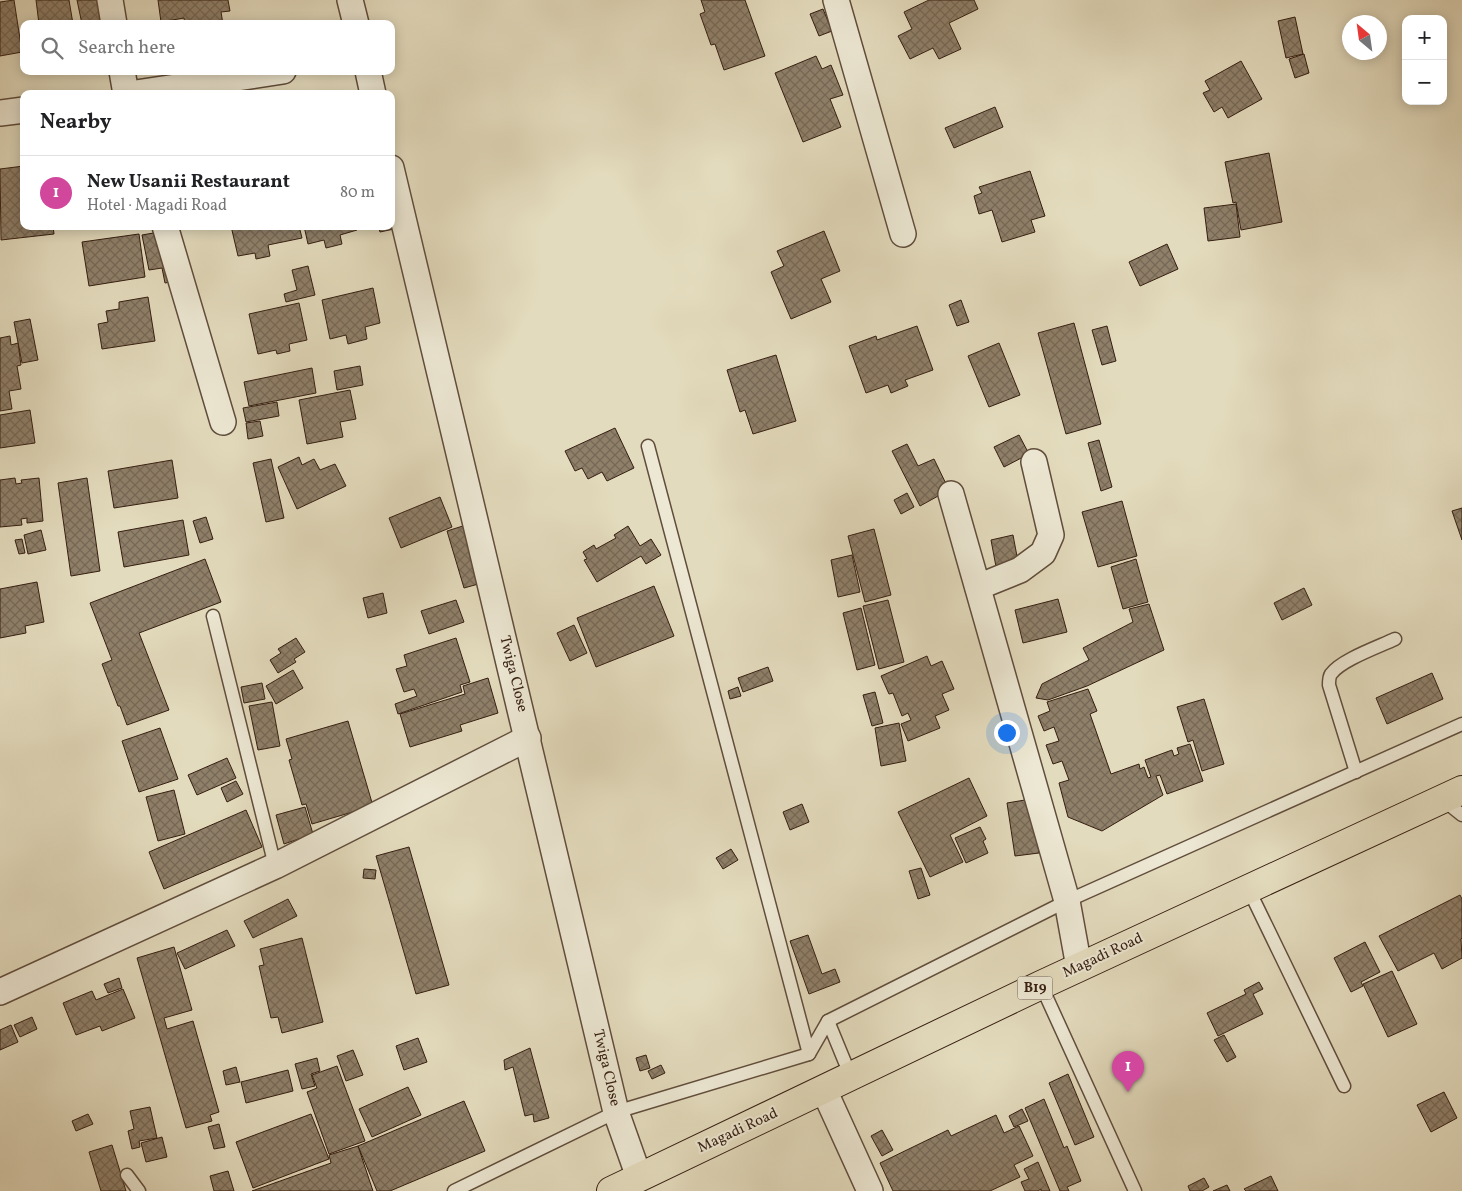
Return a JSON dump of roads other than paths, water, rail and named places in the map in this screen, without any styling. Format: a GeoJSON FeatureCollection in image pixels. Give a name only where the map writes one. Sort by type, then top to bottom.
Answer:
{"type":"FeatureCollection","features":[{"type":"Feature","properties":{"kind":"highway","name":"Magadi Road"},"geometry":{"type":"LineString","coordinates":[[611,1191],[1248,888],[1455,801]]}},
{"type":"Feature","properties":{"kind":"street"},"geometry":{"type":"LineString","coordinates":[[110,0],[113,20]]}},
{"type":"Feature","properties":{"kind":"street"},"geometry":{"type":"LineString","coordinates":[[350,0],[355,20]]}},
{"type":"Feature","properties":{"kind":"street"},"geometry":{"type":"LineString","coordinates":[[836,0],[903,234]]}},
{"type":"Feature","properties":{"kind":"street"},"geometry":{"type":"LineString","coordinates":[[123,75],[127,90]]}},
{"type":"Feature","properties":{"kind":"street"},"geometry":{"type":"LineString","coordinates":[[155,90],[256,75]]}},
{"type":"Feature","properties":{"kind":"street"},"geometry":{"type":"LineString","coordinates":[[369,75],[372,90]]}},
{"type":"Feature","properties":{"kind":"street"},"geometry":{"type":"LineString","coordinates":[[0,114],[20,111]]}},
{"type":"Feature","properties":{"kind":"street","name":"Twiga Close"},"geometry":{"type":"LineString","coordinates":[[395,185],[616,1112],[639,1178]]}},
{"type":"Feature","properties":{"kind":"street"},"geometry":{"type":"LineString","coordinates":[[166,230],[223,422]]}},
{"type":"Feature","properties":{"kind":"street"},"geometry":{"type":"LineString","coordinates":[[978,587],[1020,570],[1043,553],[1050,534],[1034,462]]}},
{"type":"Feature","properties":{"kind":"street"},"geometry":{"type":"LineString","coordinates":[[951,494],[1067,901],[1079,968]]}},
{"type":"Feature","properties":{"kind":"street"},"geometry":{"type":"LineString","coordinates":[[0,992],[275,866],[528,738]]}},
{"type":"Feature","properties":{"kind":"street"},"geometry":{"type":"LineString","coordinates":[[824,1090],[870,1191]]}},
{"type":"Feature","properties":{"kind":"lane"},"geometry":{"type":"LineString","coordinates":[[648,446],[809,1054]]}},
{"type":"Feature","properties":{"kind":"lane"},"geometry":{"type":"LineString","coordinates":[[214,616],[275,866]]}},
{"type":"Feature","properties":{"kind":"lane"},"geometry":{"type":"LineString","coordinates":[[1356,772],[1329,685],[1329,676],[1335,669],[1356,656],[1395,639]]}},
{"type":"Feature","properties":{"kind":"lane"},"geometry":{"type":"LineString","coordinates":[[454,1191],[616,1112],[809,1054],[828,1021],[1067,901],[1462,724]]}},
{"type":"Feature","properties":{"kind":"lane"},"geometry":{"type":"LineString","coordinates":[[1248,888],[1344,1086]]}},
{"type":"Feature","properties":{"kind":"lane"},"geometry":{"type":"LineString","coordinates":[[1042,985],[1135,1191]]}},
{"type":"Feature","properties":{"kind":"lane"},"geometry":{"type":"LineString","coordinates":[[828,1021],[851,1077]]}},
{"type":"Feature","properties":{"kind":"lane"},"geometry":{"type":"LineString","coordinates":[[127,1175],[139,1191]]}},
{"type":"Feature","properties":{"kind":"place","name":"New Usanii Restaurant"},"geometry":{"type":"Point","coordinates":[1128,1092]}}]}
